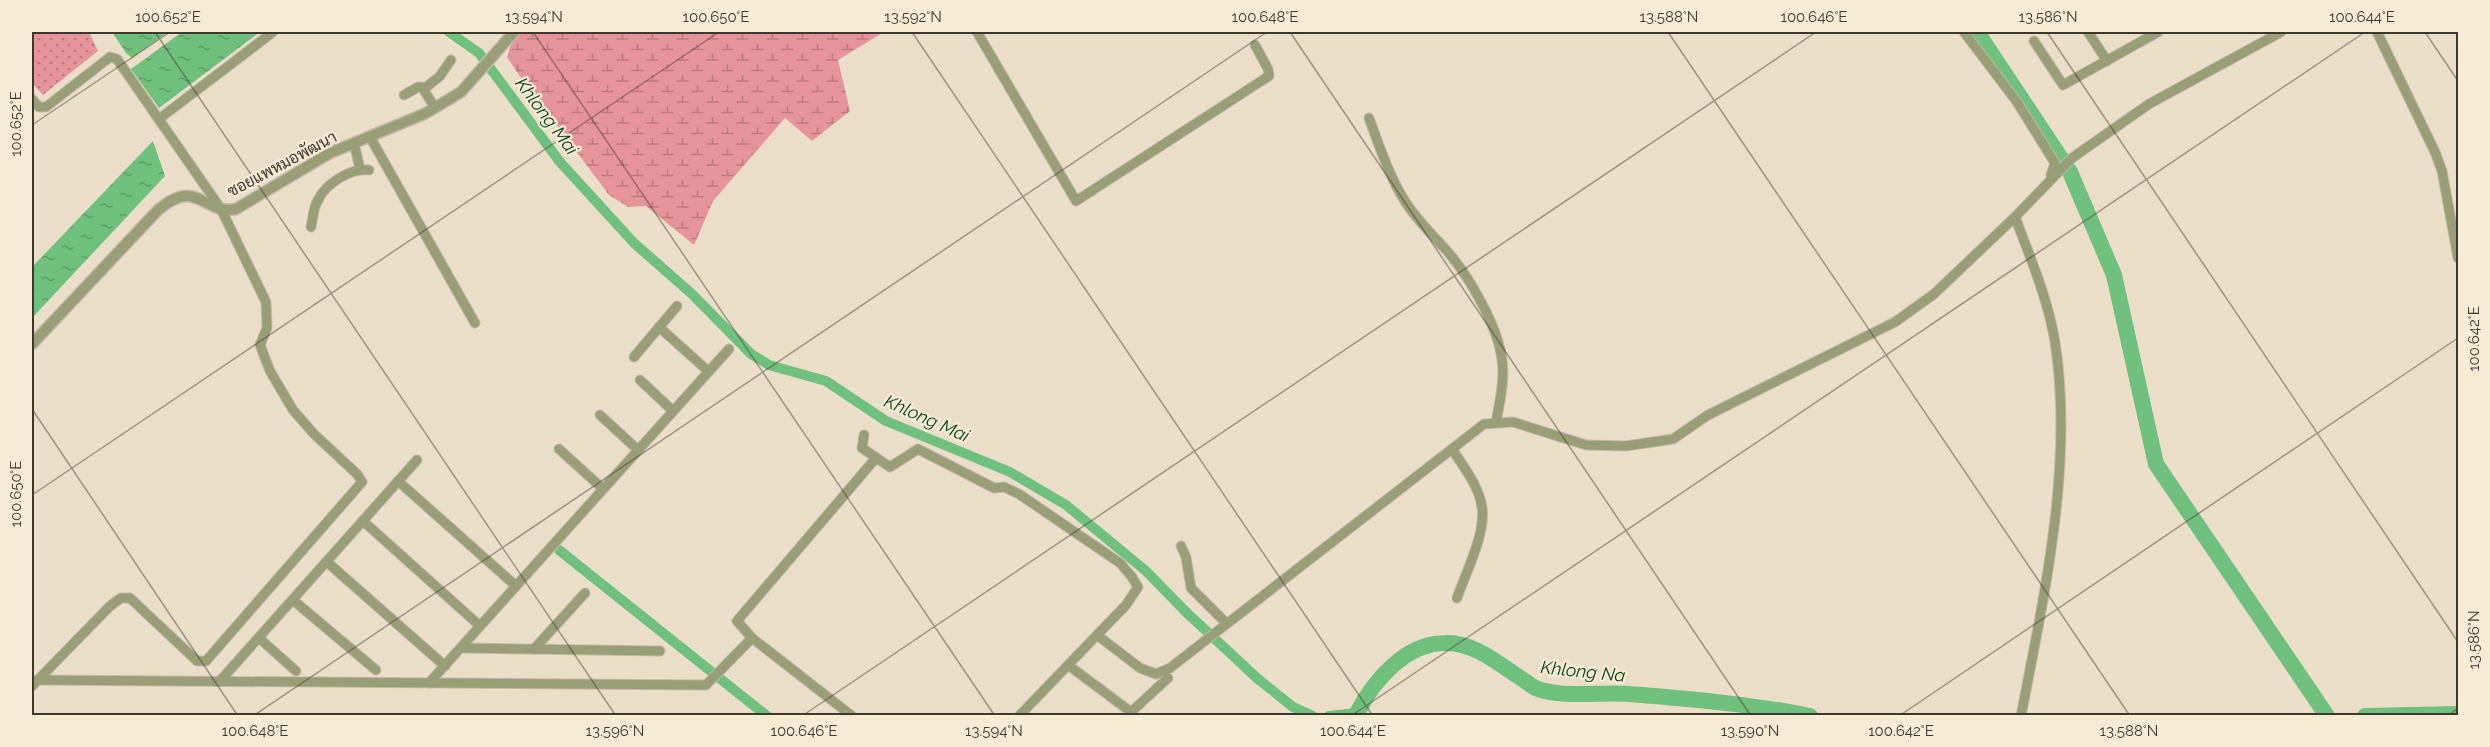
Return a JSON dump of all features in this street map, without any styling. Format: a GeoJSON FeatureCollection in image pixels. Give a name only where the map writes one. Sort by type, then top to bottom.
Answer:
{"type":"FeatureCollection","features":[{"type":"Feature","properties":{"kind":"street"},"geometry":{"type":"LineString","coordinates":[[159,119],[273,32]]}},
{"type":"Feature","properties":{"kind":"street","name":"ซอยแพหมอพัฒนา"},"geometry":{"type":"LineString","coordinates":[[32,344],[158,210],[174,197],[199,198],[221,209],[236,209],[330,153],[435,108],[461,92],[514,32]]}},
{"type":"Feature","properties":{"kind":"street"},"geometry":{"type":"LineString","coordinates":[[977,32],[1076,201],[1269,76],[1268,69],[1255,45]]}},
{"type":"Feature","properties":{"kind":"street"},"geometry":{"type":"LineString","coordinates":[[1964,32],[2003,82],[2051,154],[2055,163],[2052,177]]}},
{"type":"Feature","properties":{"kind":"street"},"geometry":{"type":"LineString","coordinates":[[2088,32],[2107,61]]}},
{"type":"Feature","properties":{"kind":"street"},"geometry":{"type":"LineString","coordinates":[[2034,41],[2063,85],[2154,32]]}},
{"type":"Feature","properties":{"kind":"street"},"geometry":{"type":"LineString","coordinates":[[1097,635],[1140,668],[1156,674],[1170,668],[1477,428],[1499,422],[1513,422],[1586,445],[1626,446],[1673,439],[1708,415],[1895,322],[1934,294],[2015,217],[2072,158],[2149,104],[2267,35],[2281,32]]}},
{"type":"Feature","properties":{"kind":"street"},"geometry":{"type":"LineString","coordinates":[[2377,32],[2442,171],[2458,258]]}},
{"type":"Feature","properties":{"kind":"street"},"geometry":{"type":"LineString","coordinates":[[32,99],[39,107],[46,107],[113,57],[221,209],[266,302],[267,328],[260,345],[270,371],[293,410],[314,434],[362,480],[362,484],[206,661],[197,661],[130,598],[121,598],[110,606],[34,682]]}},
{"type":"Feature","properties":{"kind":"street"},"geometry":{"type":"LineString","coordinates":[[424,89],[434,83],[451,60]]}},
{"type":"Feature","properties":{"kind":"street"},"geometry":{"type":"LineString","coordinates":[[404,95],[418,87],[424,89],[435,108]]}},
{"type":"Feature","properties":{"kind":"street"},"geometry":{"type":"LineString","coordinates":[[1369,118],[1403,198],[1417,219],[1452,256],[1468,279],[1498,341],[1502,366],[1499,422]]}},
{"type":"Feature","properties":{"kind":"street"},"geometry":{"type":"LineString","coordinates":[[370,137],[475,323]]}},
{"type":"Feature","properties":{"kind":"street"},"geometry":{"type":"LineString","coordinates":[[311,227],[314,208],[321,194],[350,172],[364,170],[352,144]]}},
{"type":"Feature","properties":{"kind":"street"},"geometry":{"type":"LineString","coordinates":[[2015,217],[2045,302],[2054,340],[2061,418],[2057,497],[2044,599],[2021,716]]}},
{"type":"Feature","properties":{"kind":"street"},"geometry":{"type":"LineString","coordinates":[[634,357],[677,306]]}},
{"type":"Feature","properties":{"kind":"street"},"geometry":{"type":"LineString","coordinates":[[659,327],[708,371]]}},
{"type":"Feature","properties":{"kind":"street"},"geometry":{"type":"LineString","coordinates":[[429,683],[729,349]]}},
{"type":"Feature","properties":{"kind":"street"},"geometry":{"type":"LineString","coordinates":[[640,380],[673,411]]}},
{"type":"Feature","properties":{"kind":"street"},"geometry":{"type":"LineString","coordinates":[[600,415],[638,450]]}},
{"type":"Feature","properties":{"kind":"street"},"geometry":{"type":"LineString","coordinates":[[864,435],[862,448],[887,466],[894,466],[918,449],[994,488],[1004,487],[1019,494],[1120,563],[1138,587],[1126,605],[1019,716]]}},
{"type":"Feature","properties":{"kind":"street"},"geometry":{"type":"LineString","coordinates":[[559,449],[603,489]]}},
{"type":"Feature","properties":{"kind":"street"},"geometry":{"type":"LineString","coordinates":[[1452,449],[1474,484],[1482,506],[1483,526],[1457,598]]}},
{"type":"Feature","properties":{"kind":"street"},"geometry":{"type":"LineString","coordinates":[[852,716],[752,638],[737,621],[875,459]]}},
{"type":"Feature","properties":{"kind":"street"},"geometry":{"type":"LineString","coordinates":[[220,681],[417,460]]}},
{"type":"Feature","properties":{"kind":"street"},"geometry":{"type":"LineString","coordinates":[[398,481],[516,586]]}},
{"type":"Feature","properties":{"kind":"street"},"geometry":{"type":"LineString","coordinates":[[363,521],[480,626]]}},
{"type":"Feature","properties":{"kind":"street"},"geometry":{"type":"LineString","coordinates":[[1181,546],[1186,557],[1191,588],[1222,627]]}},
{"type":"Feature","properties":{"kind":"street"},"geometry":{"type":"LineString","coordinates":[[327,562],[445,666]]}},
{"type":"Feature","properties":{"kind":"street"},"geometry":{"type":"LineString","coordinates":[[534,649],[585,593]]}},
{"type":"Feature","properties":{"kind":"street"},"geometry":{"type":"LineString","coordinates":[[293,600],[376,670]]}},
{"type":"Feature","properties":{"kind":"street"},"geometry":{"type":"LineString","coordinates":[[259,638],[296,671]]}},
{"type":"Feature","properties":{"kind":"street"},"geometry":{"type":"LineString","coordinates":[[34,682],[220,681],[706,686],[752,638]]}},
{"type":"Feature","properties":{"kind":"street"},"geometry":{"type":"LineString","coordinates":[[461,648],[660,651]]}},
{"type":"Feature","properties":{"kind":"street"},"geometry":{"type":"LineString","coordinates":[[1068,665],[1131,712],[1168,678]]}},
{"type":"Feature","properties":{"kind":"green space"},"geometry":{"type":"Polygon","coordinates":[[[32,32],[89,32],[98,51],[43,95],[32,83],[32,32]]]}},
{"type":"Feature","properties":{"kind":"green space"},"geometry":{"type":"Polygon","coordinates":[[[522,32],[884,32],[838,60],[850,111],[812,141],[785,118],[713,201],[694,245],[646,206],[628,207],[609,195],[507,57],[512,41],[522,32]]]}},
{"type":"Feature","properties":{"kind":"water"},"geometry":{"type":"Polygon","coordinates":[[[112,32],[168,32],[132,58],[112,32]]]}},
{"type":"Feature","properties":{"kind":"water"},"geometry":{"type":"Polygon","coordinates":[[[182,32],[260,32],[159,108],[131,69],[182,32]]]}},
{"type":"Feature","properties":{"kind":"water"},"geometry":{"type":"Polygon","coordinates":[[[153,141],[165,176],[32,318],[32,267],[153,141]]]}},
{"type":"Feature","properties":{"kind":"waterway","name":"Khlong Mai"},"geometry":{"type":"LineString","coordinates":[[449,32],[479,53],[560,162],[634,243],[692,294],[751,354],[769,365],[826,381],[886,421],[1010,472],[1066,505],[1146,571],[1258,679],[1293,707],[1313,716]]}},
{"type":"Feature","properties":{"kind":"waterway"},"geometry":{"type":"LineString","coordinates":[[1977,32],[2070,172],[2114,275],[2156,464],[2327,716]]}},
{"type":"Feature","properties":{"kind":"waterway"},"geometry":{"type":"LineString","coordinates":[[559,550],[767,716]]}},
{"type":"Feature","properties":{"kind":"waterway","name":"Khlong Na"},"geometry":{"type":"LineString","coordinates":[[1357,713],[1372,688],[1404,656],[1417,649],[1445,643],[1476,650],[1534,687],[1548,692],[1629,694],[1674,698],[1743,705],[1810,716]]}},
{"type":"Feature","properties":{"kind":"waterway","name":"Khlong Mai"},"geometry":{"type":"LineString","coordinates":[[1329,716],[1357,713],[1356,716]]}},
{"type":"Feature","properties":{"kind":"waterway","name":"Khlong Na"},"geometry":{"type":"LineString","coordinates":[[2365,716],[2458,714]]}}]}
